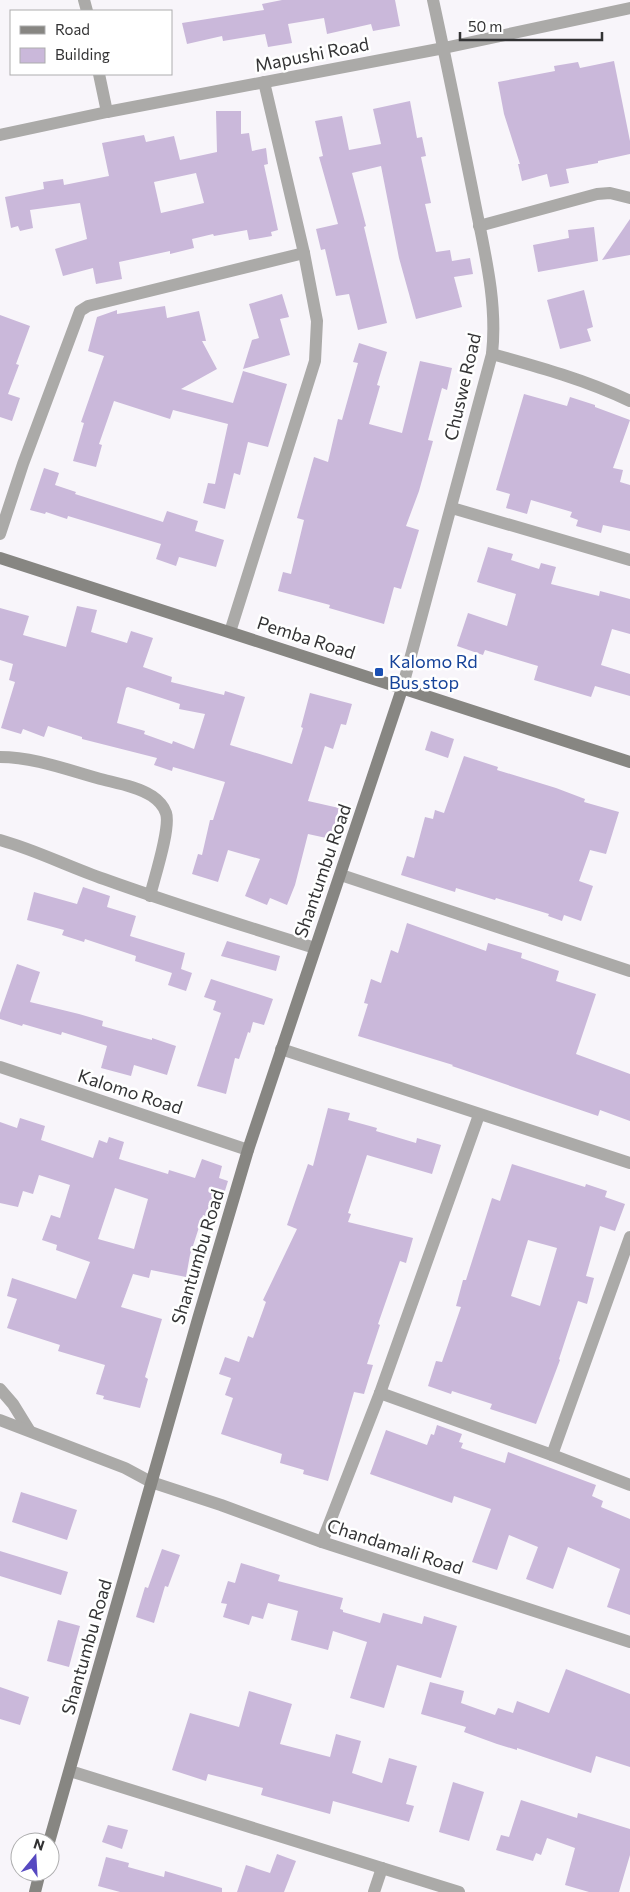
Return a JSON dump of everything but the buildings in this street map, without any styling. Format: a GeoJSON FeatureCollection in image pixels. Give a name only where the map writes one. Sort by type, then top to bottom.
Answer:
{"type":"FeatureCollection","features":[{"type":"Feature","properties":{"kind":"street","name":"Chuswe Road"},"geometry":{"type":"LineString","coordinates":[[402,689],[452,508],[492,354],[495,331],[494,309],[479,226],[433,0]]}},
{"type":"Feature","properties":{"kind":"street","name":"Mapushi Road"},"geometry":{"type":"LineString","coordinates":[[0,135],[107,112],[444,48],[630,8]]}},
{"type":"Feature","properties":{"kind":"street"},"geometry":{"type":"LineString","coordinates":[[99,75],[107,112]]}},
{"type":"Feature","properties":{"kind":"street"},"geometry":{"type":"LineString","coordinates":[[230,632],[315,361],[317,321],[304,253],[264,82]]}},
{"type":"Feature","properties":{"kind":"street"},"geometry":{"type":"LineString","coordinates":[[479,226],[597,194],[610,193],[630,198]]}},
{"type":"Feature","properties":{"kind":"street"},"geometry":{"type":"LineString","coordinates":[[0,534],[26,455],[80,311],[88,306],[304,253]]}},
{"type":"Feature","properties":{"kind":"street"},"geometry":{"type":"LineString","coordinates":[[492,354],[546,369],[630,401]]}},
{"type":"Feature","properties":{"kind":"street"},"geometry":{"type":"LineString","coordinates":[[452,508],[630,560]]}},
{"type":"Feature","properties":{"kind":"street","name":"Pemba Road"},"geometry":{"type":"LineString","coordinates":[[0,558],[630,762]]}},
{"type":"Feature","properties":{"kind":"street","name":"Shantumbu Road"},"geometry":{"type":"LineString","coordinates":[[52,1832],[151,1482],[248,1150],[402,689]]}},
{"type":"Feature","properties":{"kind":"street"},"geometry":{"type":"LineString","coordinates":[[0,757],[28,758],[135,788],[152,796],[161,804],[167,818],[162,851],[150,896]]}},
{"type":"Feature","properties":{"kind":"street"},"geometry":{"type":"LineString","coordinates":[[0,840],[150,896],[315,948]]}},
{"type":"Feature","properties":{"kind":"street"},"geometry":{"type":"LineString","coordinates":[[340,876],[630,971]]}},
{"type":"Feature","properties":{"kind":"street"},"geometry":{"type":"LineString","coordinates":[[281,1049],[630,1163]]}},
{"type":"Feature","properties":{"kind":"street","name":"Kalomo Road"},"geometry":{"type":"LineString","coordinates":[[0,1067],[248,1150]]}},
{"type":"Feature","properties":{"kind":"street"},"geometry":{"type":"LineString","coordinates":[[322,1542],[380,1394],[479,1115]]}},
{"type":"Feature","properties":{"kind":"street"},"geometry":{"type":"LineString","coordinates":[[552,1455],[630,1238]]}},
{"type":"Feature","properties":{"kind":"street"},"geometry":{"type":"LineString","coordinates":[[0,1389],[13,1404],[29,1430]]}},
{"type":"Feature","properties":{"kind":"street"},"geometry":{"type":"LineString","coordinates":[[380,1394],[552,1455],[630,1485]]}},
{"type":"Feature","properties":{"kind":"street","name":"Chandamali Road"},"geometry":{"type":"LineString","coordinates":[[0,1420],[125,1468],[151,1482],[322,1542],[630,1642]]}},
{"type":"Feature","properties":{"kind":"street"},"geometry":{"type":"LineString","coordinates":[[70,1771],[459,1892]]}},
{"type":"Feature","properties":{"kind":"street"},"geometry":{"type":"LineString","coordinates":[[374,1892],[382,1868]]}},
{"type":"Feature","properties":{"kind":"place","name":"Kalomo Rd Bus stop"},"geometry":{"type":"Point","coordinates":[379,672]}}]}
